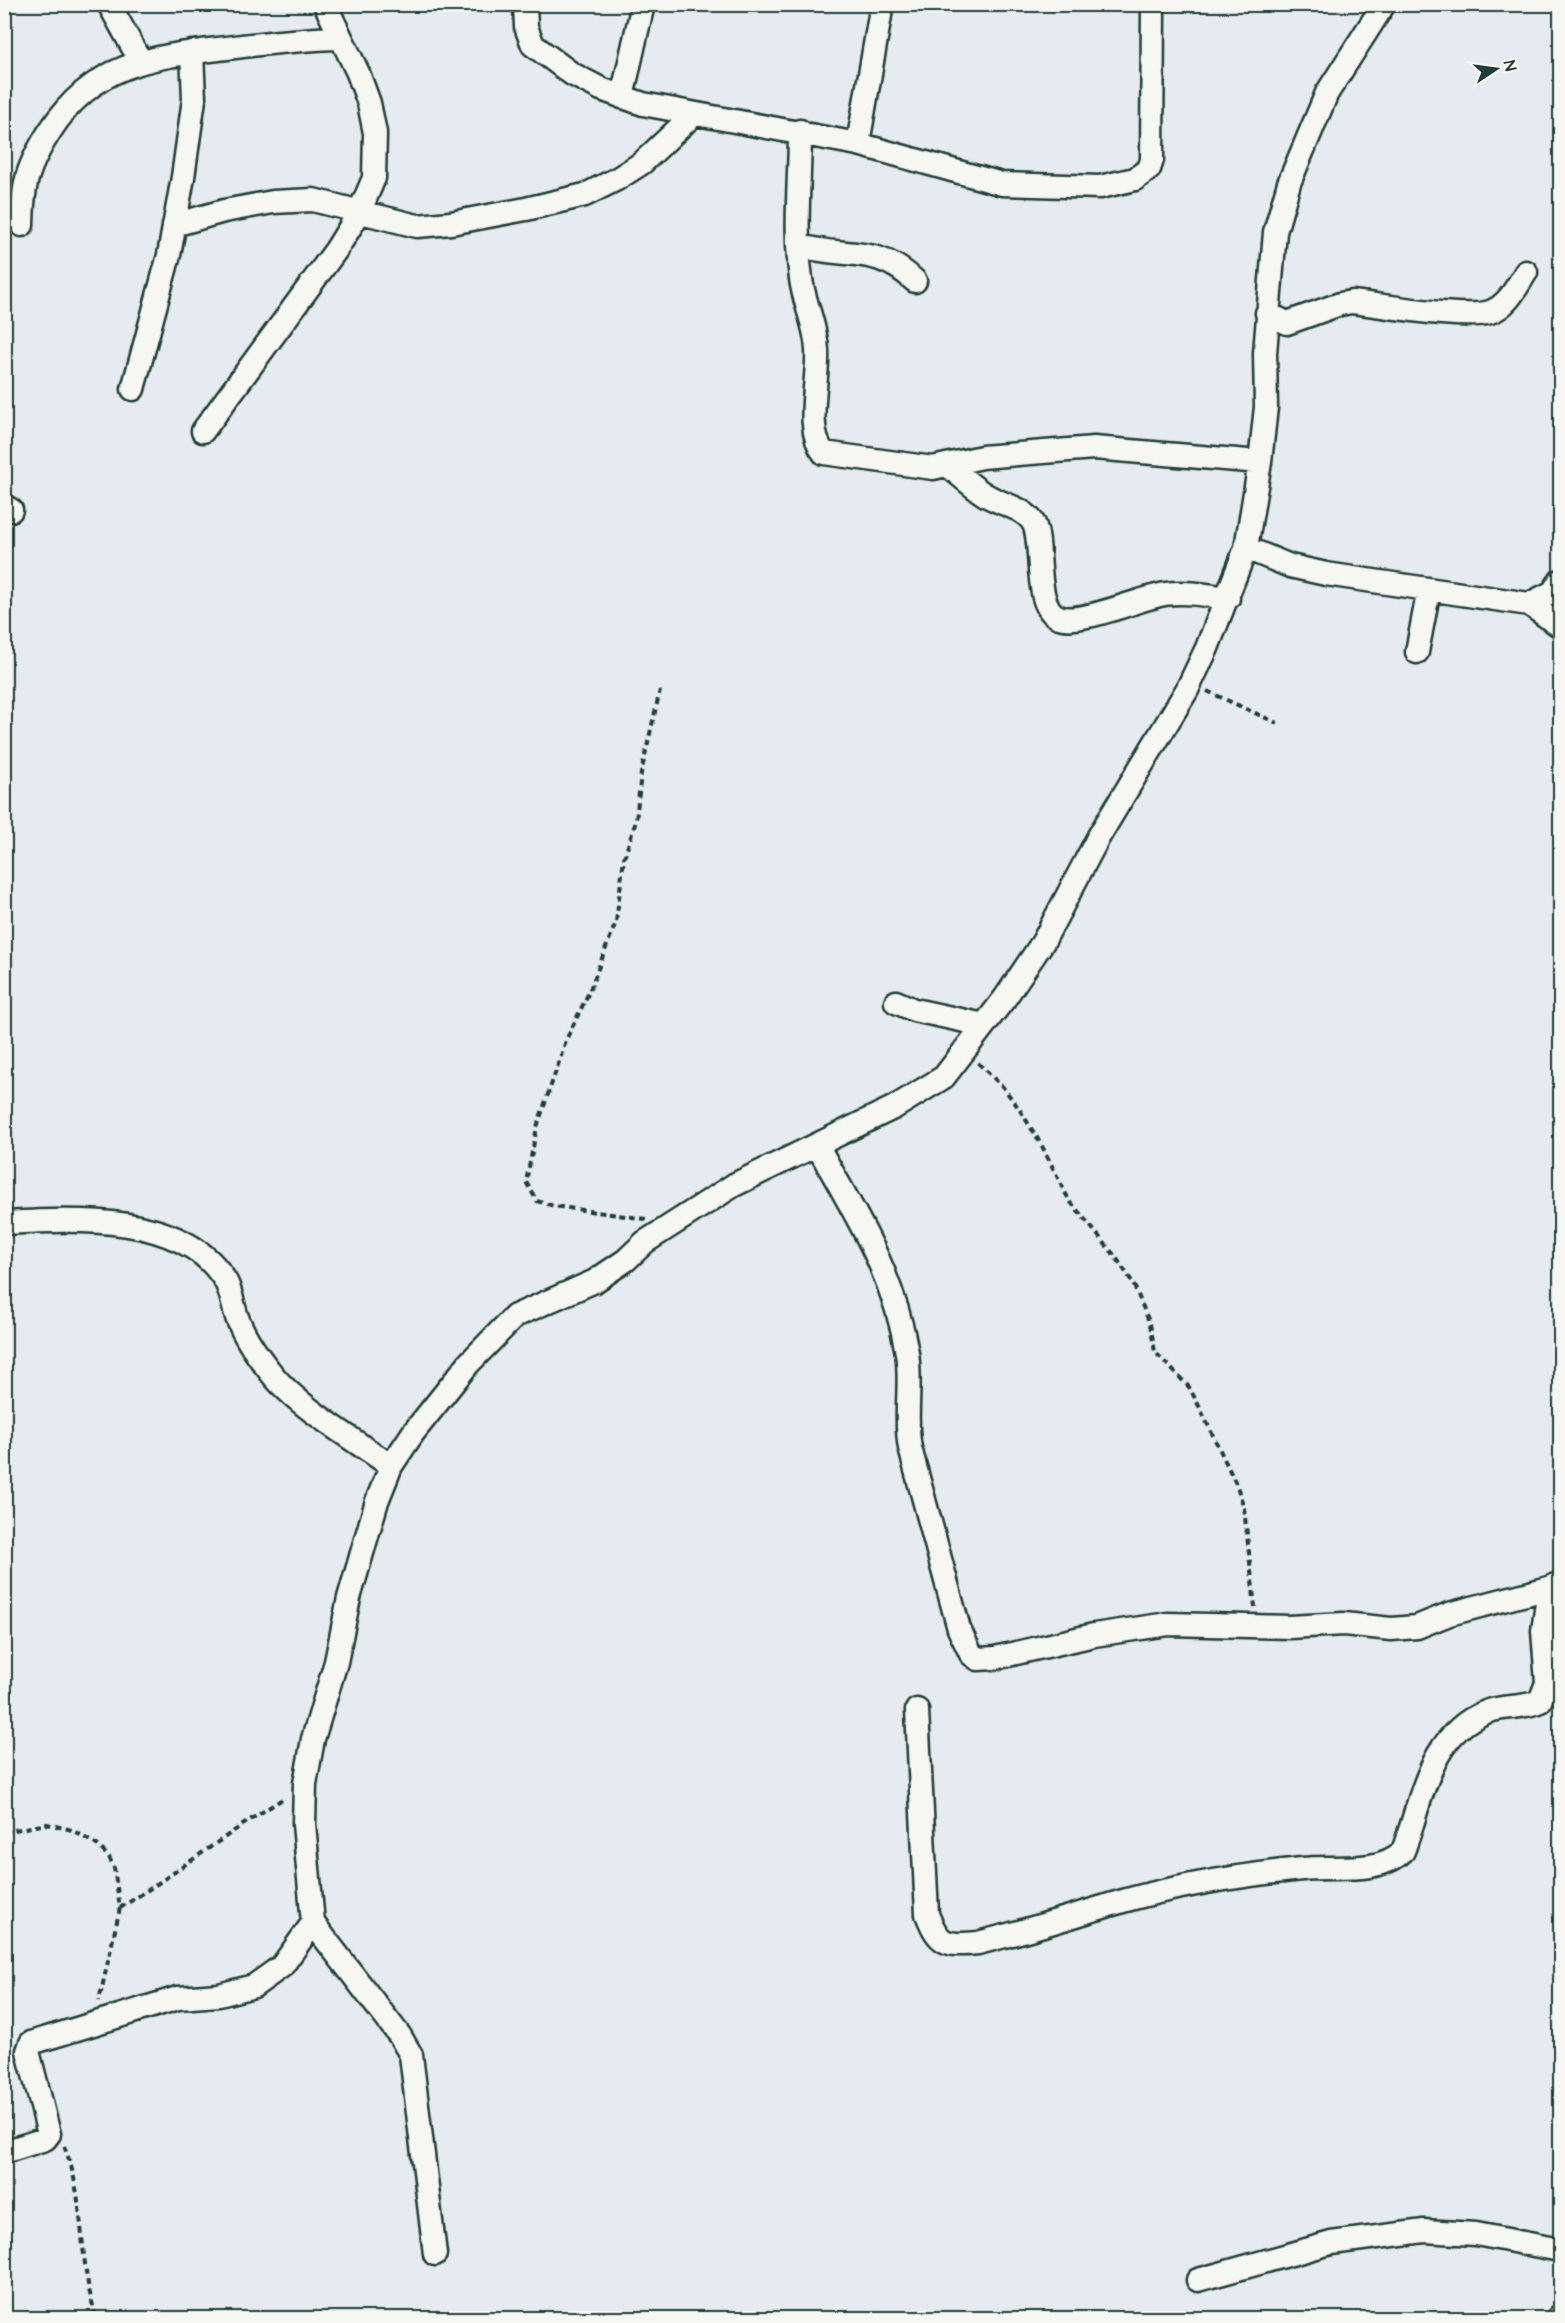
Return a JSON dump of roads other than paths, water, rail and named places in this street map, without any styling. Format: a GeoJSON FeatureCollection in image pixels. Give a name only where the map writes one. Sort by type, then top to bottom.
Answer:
{"type":"FeatureCollection","features":[{"type":"Feature","properties":{"kind":"street"},"geometry":{"type":"LineString","coordinates":[[109,4],[141,62]]}},
{"type":"Feature","properties":{"kind":"street"},"geometry":{"type":"LineString","coordinates":[[203,431],[336,250],[359,213],[374,178],[375,134],[369,103],[325,4]]}},
{"type":"Feature","properties":{"kind":"street"},"geometry":{"type":"LineString","coordinates":[[525,4],[526,27],[533,45],[572,74],[643,104],[800,131],[858,144],[1002,184],[1100,187],[1135,179],[1149,169],[1152,160],[1153,4]]}},
{"type":"Feature","properties":{"kind":"street"},"geometry":{"type":"LineString","coordinates":[[622,97],[643,4]]}},
{"type":"Feature","properties":{"kind":"street"},"geometry":{"type":"LineString","coordinates":[[858,144],[882,4]]}},
{"type":"Feature","properties":{"kind":"street"},"geometry":{"type":"LineString","coordinates":[[435,2254],[411,2055],[400,2036],[313,1923],[304,1824],[305,1784],[313,1739],[336,1662],[363,1542],[391,1466],[434,1404],[515,1316],[595,1281],[674,1224],[734,1185],[925,1091],[944,1077],[1043,942],[1099,836],[1191,682],[1228,598],[1246,548],[1260,462],[1266,408],[1265,353],[1275,232],[1288,183],[1327,93],[1384,4]]}},
{"type":"Feature","properties":{"kind":"street"},"geometry":{"type":"LineString","coordinates":[[22,225],[26,174],[66,106],[90,85],[111,73],[141,62],[192,52],[270,42],[341,38]]}},
{"type":"Feature","properties":{"kind":"street"},"geometry":{"type":"LineString","coordinates":[[133,389],[169,255],[193,122],[192,52]]}},
{"type":"Feature","properties":{"kind":"street"},"geometry":{"type":"LineString","coordinates":[[174,225],[224,211],[283,201],[313,200],[417,226],[472,219],[585,195],[642,163],[694,114]]}},
{"type":"Feature","properties":{"kind":"street"},"geometry":{"type":"LineString","coordinates":[[800,131],[798,245],[801,281],[816,331],[818,375],[813,421],[817,445],[824,453],[874,462],[933,468],[982,457],[1095,448],[1260,462]]}},
{"type":"Feature","properties":{"kind":"street"},"geometry":{"type":"LineString","coordinates":[[798,245],[822,251],[879,256],[891,262],[915,281]]}},
{"type":"Feature","properties":{"kind":"street"},"geometry":{"type":"LineString","coordinates":[[1268,314],[1287,323],[1352,302],[1471,315],[1491,312],[1508,300],[1526,272]]}},
{"type":"Feature","properties":{"kind":"street"},"geometry":{"type":"LineString","coordinates":[[948,466],[985,495],[1024,513],[1033,522],[1037,535],[1044,598],[1048,609],[1060,618],[1079,617],[1164,594],[1193,592],[1228,598]]}},
{"type":"Feature","properties":{"kind":"street"},"geometry":{"type":"LineString","coordinates":[[1246,548],[1290,566],[1326,574],[1529,604],[1560,626]]}},
{"type":"Feature","properties":{"kind":"street"},"geometry":{"type":"LineString","coordinates":[[1529,604],[1553,592],[1560,581]]}},
{"type":"Feature","properties":{"kind":"street"},"geometry":{"type":"LineString","coordinates":[[1417,652],[1429,589]]}},
{"type":"Feature","properties":{"kind":"street"},"geometry":{"type":"LineString","coordinates":[[896,1002],[914,1010],[984,1025]]}},
{"type":"Feature","properties":{"kind":"street"},"geometry":{"type":"LineString","coordinates":[[817,1145],[875,1247],[892,1292],[911,1379],[907,1430],[910,1448],[959,1629],[971,1654],[978,1659],[996,1658],[1142,1626],[1168,1624],[1258,1626],[1344,1624],[1391,1629],[1417,1627],[1449,1614],[1555,1586],[1543,1631],[1545,1694],[1533,1705],[1485,1712],[1452,1735],[1436,1755],[1403,1851],[1397,1857],[1347,1868],[1304,1868],[1206,1883],[1124,1901],[978,1943],[957,1944],[940,1940],[934,1934],[927,1914],[917,1710]]}},
{"type":"Feature","properties":{"kind":"street"},"geometry":{"type":"LineString","coordinates":[[4,1223],[51,1220],[116,1224],[158,1232],[183,1240],[212,1260],[227,1284],[238,1320],[253,1348],[274,1377],[306,1404],[391,1466]]}},
{"type":"Feature","properties":{"kind":"street"},"geometry":{"type":"LineString","coordinates":[[4,2152],[45,2139],[49,2132],[30,2058],[29,2046],[35,2041],[178,1998],[219,1995],[254,1986],[282,1966],[313,1923]]}},
{"type":"Feature","properties":{"kind":"street"},"geometry":{"type":"LineString","coordinates":[[1198,2280],[1331,2243],[1424,2231],[1476,2234],[1560,2250]]}}]}
